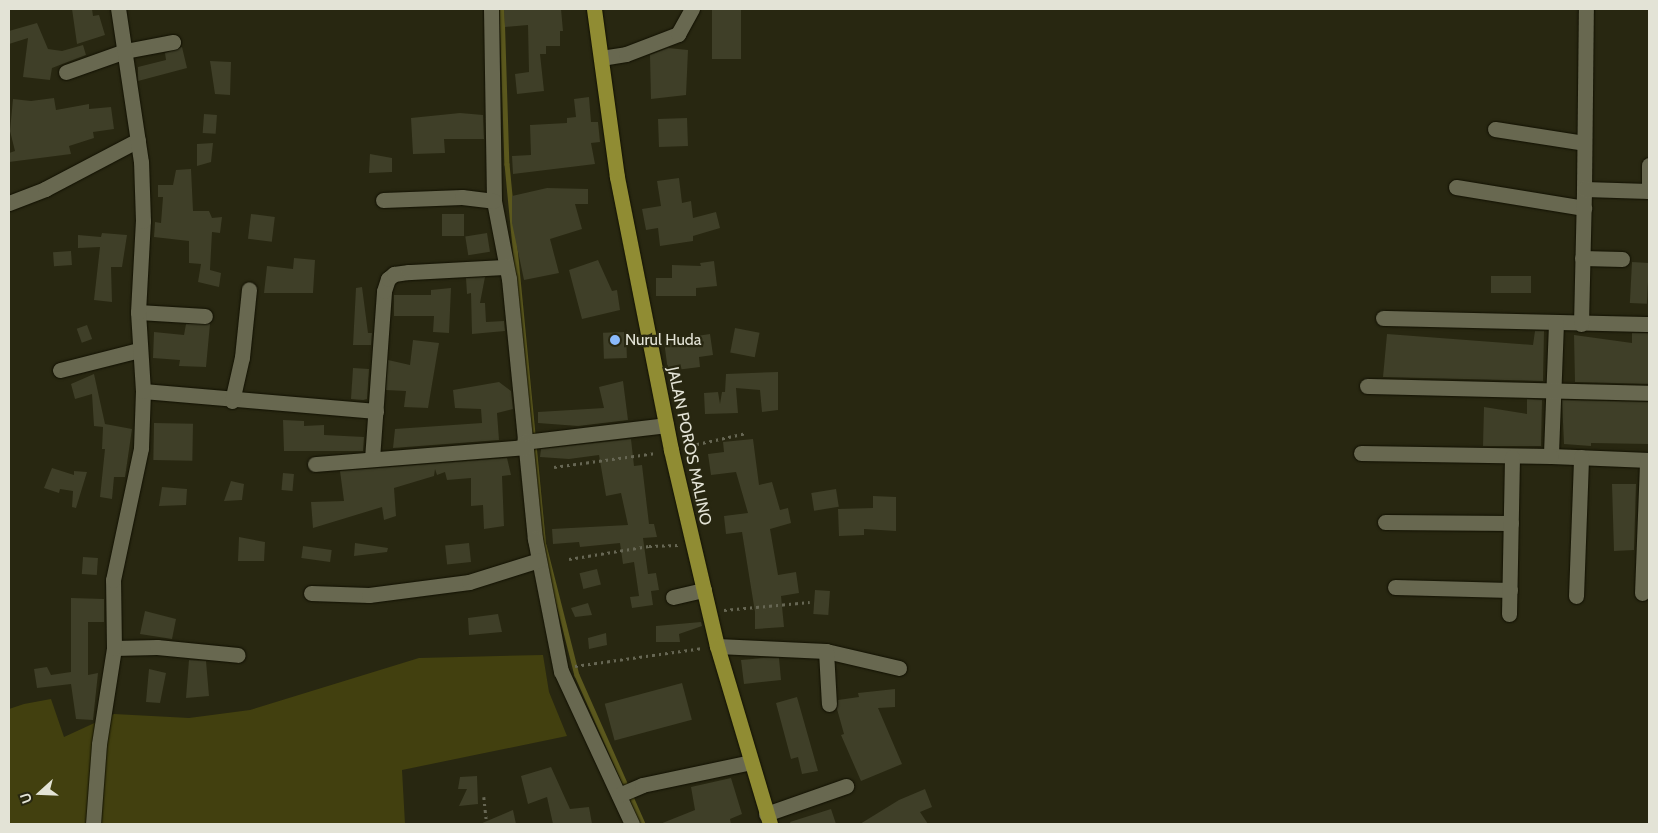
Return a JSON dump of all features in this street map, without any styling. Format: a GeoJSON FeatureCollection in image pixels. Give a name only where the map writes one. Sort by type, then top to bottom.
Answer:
{"type":"FeatureCollection","features":[{"type":"Feature","properties":{"kind":"main road","name":"JALAN POROS MALINO"},"geometry":{"type":"LineString","coordinates":[[594,9],[617,177],[671,450],[717,646],[768,819]]}},
{"type":"Feature","properties":{"kind":"street"},"geometry":{"type":"LineString","coordinates":[[93,824],[99,744],[114,648],[113,580],[137,479],[143,391],[138,312],[143,221],[138,140],[118,9]]}},
{"type":"Feature","properties":{"kind":"street"},"geometry":{"type":"LineString","coordinates":[[491,9],[494,201],[506,267],[538,560],[561,672],[622,793],[632,824]]}},
{"type":"Feature","properties":{"kind":"street"},"geometry":{"type":"LineString","coordinates":[[601,58],[626,54],[678,34],[692,9]]}},
{"type":"Feature","properties":{"kind":"street"},"geometry":{"type":"LineString","coordinates":[[1581,324],[1586,9]]}},
{"type":"Feature","properties":{"kind":"street"},"geometry":{"type":"LineString","coordinates":[[66,72],[125,51],[173,42]]}},
{"type":"Feature","properties":{"kind":"street"},"geometry":{"type":"LineString","coordinates":[[1495,129],[1584,143]]}},
{"type":"Feature","properties":{"kind":"street"},"geometry":{"type":"LineString","coordinates":[[9,203],[45,189],[138,140]]}},
{"type":"Feature","properties":{"kind":"street"},"geometry":{"type":"LineString","coordinates":[[1584,189],[1649,191],[1649,166]]}},
{"type":"Feature","properties":{"kind":"street"},"geometry":{"type":"LineString","coordinates":[[1456,187],[1584,208]]}},
{"type":"Feature","properties":{"kind":"street"},"geometry":{"type":"LineString","coordinates":[[383,200],[462,197],[494,201]]}},
{"type":"Feature","properties":{"kind":"street"},"geometry":{"type":"LineString","coordinates":[[1582,258],[1622,259]]}},
{"type":"Feature","properties":{"kind":"street"},"geometry":{"type":"LineString","coordinates":[[372,459],[384,291],[388,279],[394,274],[409,272],[506,267]]}},
{"type":"Feature","properties":{"kind":"street"},"geometry":{"type":"LineString","coordinates":[[232,401],[242,357],[249,289]]}},
{"type":"Feature","properties":{"kind":"street"},"geometry":{"type":"LineString","coordinates":[[138,312],[205,316]]}},
{"type":"Feature","properties":{"kind":"street"},"geometry":{"type":"LineString","coordinates":[[1383,318],[1581,324],[1649,324]]}},
{"type":"Feature","properties":{"kind":"street"},"geometry":{"type":"LineString","coordinates":[[1551,456],[1556,323]]}},
{"type":"Feature","properties":{"kind":"street"},"geometry":{"type":"LineString","coordinates":[[60,370],[139,350]]}},
{"type":"Feature","properties":{"kind":"street"},"geometry":{"type":"LineString","coordinates":[[1367,386],[1649,393]]}},
{"type":"Feature","properties":{"kind":"street"},"geometry":{"type":"LineString","coordinates":[[143,391],[232,401],[376,411]]}},
{"type":"Feature","properties":{"kind":"street"},"geometry":{"type":"LineString","coordinates":[[314,464],[525,444],[666,425]]}},
{"type":"Feature","properties":{"kind":"street"},"geometry":{"type":"LineString","coordinates":[[1361,453],[1512,457],[1551,456],[1648,460],[1642,593]]}},
{"type":"Feature","properties":{"kind":"street"},"geometry":{"type":"LineString","coordinates":[[1509,614],[1512,457]]}},
{"type":"Feature","properties":{"kind":"street"},"geometry":{"type":"LineString","coordinates":[[1576,596],[1581,457]]}},
{"type":"Feature","properties":{"kind":"street"},"geometry":{"type":"LineString","coordinates":[[1384,522],[1511,523]]}},
{"type":"Feature","properties":{"kind":"street"},"geometry":{"type":"LineString","coordinates":[[311,593],[370,595],[469,582],[538,560]]}},
{"type":"Feature","properties":{"kind":"street"},"geometry":{"type":"LineString","coordinates":[[1395,586],[1510,590]]}},
{"type":"Feature","properties":{"kind":"street"},"geometry":{"type":"LineString","coordinates":[[673,597],[704,590]]}},
{"type":"Feature","properties":{"kind":"street"},"geometry":{"type":"LineString","coordinates":[[717,646],[826,651],[899,668]]}},
{"type":"Feature","properties":{"kind":"street"},"geometry":{"type":"LineString","coordinates":[[114,648],[157,648],[238,656]]}},
{"type":"Feature","properties":{"kind":"street"},"geometry":{"type":"LineString","coordinates":[[826,651],[829,704]]}},
{"type":"Feature","properties":{"kind":"street"},"geometry":{"type":"LineString","coordinates":[[622,793],[642,785],[752,762]]}},
{"type":"Feature","properties":{"kind":"street"},"geometry":{"type":"LineString","coordinates":[[768,819],[846,786]]}},
{"type":"Feature","properties":{"kind":"path"},"geometry":{"type":"LineString","coordinates":[[554,468],[671,450],[746,433]]}},
{"type":"Feature","properties":{"kind":"path"},"geometry":{"type":"LineString","coordinates":[[569,559],[649,546],[692,545]]}},
{"type":"Feature","properties":{"kind":"path"},"geometry":{"type":"LineString","coordinates":[[710,611],[810,602]]}},
{"type":"Feature","properties":{"kind":"path"},"geometry":{"type":"LineString","coordinates":[[575,666],[717,646]]}},
{"type":"Feature","properties":{"kind":"path"},"geometry":{"type":"LineString","coordinates":[[484,797],[486,824]]}},
{"type":"Feature","properties":{"kind":"shaded area"},"geometry":{"type":"Polygon","coordinates":[[[543,655],[549,692],[567,736],[402,770],[405,824],[9,824],[9,709],[24,704],[51,699],[64,737],[114,714],[189,718],[250,710],[419,658],[543,655]]]}},
{"type":"Feature","properties":{"kind":"building"},"geometry":{"type":"Polygon","coordinates":[[[72,9],[92,9],[93,16],[99,15],[105,35],[77,44],[72,9]]]}},
{"type":"Feature","properties":{"kind":"building"},"geometry":{"type":"Polygon","coordinates":[[[504,9],[561,9],[563,31],[560,31],[560,46],[546,46],[546,54],[540,54],[544,91],[517,94],[515,74],[529,72],[528,25],[505,27],[504,9]]]}},
{"type":"Feature","properties":{"kind":"building"},"geometry":{"type":"Polygon","coordinates":[[[712,9],[741,9],[741,59],[712,59],[712,9]]]}},
{"type":"Feature","properties":{"kind":"building"},"geometry":{"type":"Polygon","coordinates":[[[37,23],[48,49],[62,51],[83,45],[86,55],[52,68],[50,80],[23,77],[28,38],[9,44],[9,31],[37,23]]]}},
{"type":"Feature","properties":{"kind":"building"},"geometry":{"type":"Polygon","coordinates":[[[182,47],[187,68],[138,81],[138,67],[166,60],[165,53],[182,47]]]}},
{"type":"Feature","properties":{"kind":"building"},"geometry":{"type":"Polygon","coordinates":[[[668,48],[688,50],[686,95],[651,99],[650,55],[668,48]]]}},
{"type":"Feature","properties":{"kind":"building"},"geometry":{"type":"Polygon","coordinates":[[[210,61],[231,62],[230,95],[215,94],[210,61]]]}},
{"type":"Feature","properties":{"kind":"building"},"geometry":{"type":"Polygon","coordinates":[[[589,97],[591,122],[598,122],[600,142],[591,143],[595,164],[513,174],[512,156],[531,155],[530,125],[567,123],[567,118],[576,117],[574,99],[589,97]]]}},
{"type":"Feature","properties":{"kind":"building"},"geometry":{"type":"Polygon","coordinates":[[[54,98],[56,110],[89,104],[89,109],[111,107],[114,129],[93,132],[94,138],[69,146],[71,154],[9,162],[9,153],[15,151],[10,131],[13,99],[31,101],[54,98]]]}},
{"type":"Feature","properties":{"kind":"building"},"geometry":{"type":"Polygon","coordinates":[[[460,113],[483,115],[484,139],[444,139],[445,153],[413,154],[411,118],[460,113]]]}},
{"type":"Feature","properties":{"kind":"building"},"geometry":{"type":"Polygon","coordinates":[[[204,114],[217,115],[216,134],[203,133],[204,114]]]}},
{"type":"Feature","properties":{"kind":"building"},"geometry":{"type":"Polygon","coordinates":[[[687,118],[688,146],[659,147],[658,119],[687,118]]]}},
{"type":"Feature","properties":{"kind":"building"},"geometry":{"type":"Polygon","coordinates":[[[213,143],[211,162],[197,166],[197,144],[213,143]]]}},
{"type":"Feature","properties":{"kind":"building"},"geometry":{"type":"Polygon","coordinates":[[[370,154],[392,158],[392,172],[369,173],[370,154]]]}},
{"type":"Feature","properties":{"kind":"building"},"geometry":{"type":"Polygon","coordinates":[[[191,169],[193,211],[209,211],[212,218],[222,217],[220,233],[212,232],[210,270],[221,273],[219,287],[198,282],[201,264],[189,263],[189,241],[154,237],[155,222],[161,223],[163,197],[158,197],[158,185],[173,185],[176,170],[191,169]]]}},
{"type":"Feature","properties":{"kind":"building"},"geometry":{"type":"Polygon","coordinates":[[[679,178],[682,203],[691,201],[693,218],[716,212],[720,228],[693,236],[693,241],[660,246],[658,228],[646,230],[642,209],[661,206],[657,181],[679,178]]]}},
{"type":"Feature","properties":{"kind":"building"},"geometry":{"type":"Polygon","coordinates":[[[547,188],[588,189],[588,204],[575,204],[582,229],[550,239],[559,273],[524,280],[512,223],[512,196],[547,188]]]}},
{"type":"Feature","properties":{"kind":"building"},"geometry":{"type":"Polygon","coordinates":[[[251,214],[275,217],[272,242],[248,239],[251,214]]]}},
{"type":"Feature","properties":{"kind":"building"},"geometry":{"type":"Polygon","coordinates":[[[442,214],[464,214],[464,236],[442,236],[442,214]]]}},
{"type":"Feature","properties":{"kind":"building"},"geometry":{"type":"Polygon","coordinates":[[[102,233],[127,235],[122,267],[111,267],[112,302],[94,300],[100,247],[78,248],[78,235],[101,237],[102,233]]]}},
{"type":"Feature","properties":{"kind":"building"},"geometry":{"type":"Polygon","coordinates":[[[487,233],[490,252],[468,255],[465,236],[487,233]]]}},
{"type":"Feature","properties":{"kind":"building"},"geometry":{"type":"Polygon","coordinates":[[[71,251],[72,265],[54,266],[53,252],[71,251]]]}},
{"type":"Feature","properties":{"kind":"building"},"geometry":{"type":"Polygon","coordinates":[[[294,258],[315,260],[313,293],[264,293],[267,266],[293,269],[294,258]]]}},
{"type":"Feature","properties":{"kind":"building"},"geometry":{"type":"Polygon","coordinates":[[[598,260],[612,291],[617,290],[620,310],[582,319],[569,270],[598,260]]]}},
{"type":"Feature","properties":{"kind":"building"},"geometry":{"type":"Polygon","coordinates":[[[714,261],[717,286],[696,288],[696,296],[656,296],[656,278],[672,278],[672,265],[701,266],[700,263],[714,261]]]}},
{"type":"Feature","properties":{"kind":"building"},"geometry":{"type":"Polygon","coordinates":[[[1632,262],[1649,263],[1647,304],[1630,303],[1632,262]]]}},
{"type":"Feature","properties":{"kind":"building"},"geometry":{"type":"Polygon","coordinates":[[[1491,276],[1531,276],[1531,293],[1491,293],[1491,276]]]}},
{"type":"Feature","properties":{"kind":"building"},"geometry":{"type":"Polygon","coordinates":[[[485,277],[480,303],[485,303],[486,322],[504,321],[505,331],[472,334],[471,293],[467,294],[466,278],[485,277]]]}},
{"type":"Feature","properties":{"kind":"building"},"geometry":{"type":"Polygon","coordinates":[[[362,287],[368,333],[372,333],[371,345],[353,345],[356,288],[362,287]]]}},
{"type":"Feature","properties":{"kind":"building"},"geometry":{"type":"Polygon","coordinates":[[[451,288],[449,333],[433,332],[434,316],[394,316],[394,295],[431,295],[431,290],[451,288]]]}},
{"type":"Feature","properties":{"kind":"building"},"geometry":{"type":"Polygon","coordinates":[[[186,324],[210,324],[206,367],[179,366],[180,360],[153,358],[154,332],[184,335],[186,324]]]}},
{"type":"Feature","properties":{"kind":"building"},"geometry":{"type":"Polygon","coordinates":[[[87,325],[92,339],[82,343],[77,329],[87,325]]]}},
{"type":"Feature","properties":{"kind":"building"},"geometry":{"type":"Polygon","coordinates":[[[735,328],[760,333],[755,357],[730,353],[735,328]]]}},
{"type":"Feature","properties":{"kind":"building"},"geometry":{"type":"Polygon","coordinates":[[[1535,331],[1544,331],[1543,381],[1383,377],[1387,334],[1533,345],[1535,331]]]}},
{"type":"Feature","properties":{"kind":"building","name":"Nurul Huda"},"geometry":{"type":"Polygon","coordinates":[[[626,332],[627,358],[604,359],[603,333],[626,332]]]}},
{"type":"Feature","properties":{"kind":"building"},"geometry":{"type":"Polygon","coordinates":[[[1632,333],[1649,333],[1649,384],[1575,382],[1574,335],[1632,343],[1632,333]]]}},
{"type":"Feature","properties":{"kind":"building"},"geometry":{"type":"Polygon","coordinates":[[[710,334],[713,355],[699,357],[700,367],[668,371],[664,341],[710,334]]]}},
{"type":"Feature","properties":{"kind":"building"},"geometry":{"type":"Polygon","coordinates":[[[413,340],[439,343],[428,408],[404,407],[406,391],[386,390],[388,360],[410,365],[413,340]]]}},
{"type":"Feature","properties":{"kind":"building"},"geometry":{"type":"Polygon","coordinates":[[[353,368],[369,369],[367,399],[351,399],[353,368]]]}},
{"type":"Feature","properties":{"kind":"building"},"geometry":{"type":"Polygon","coordinates":[[[778,372],[778,410],[762,412],[760,390],[736,388],[738,413],[705,414],[704,393],[718,392],[720,404],[722,392],[725,392],[726,374],[778,372]]]}},
{"type":"Feature","properties":{"kind":"building"},"geometry":{"type":"Polygon","coordinates":[[[94,374],[105,424],[132,429],[125,477],[114,477],[112,499],[100,497],[105,449],[102,449],[103,427],[94,426],[92,394],[75,399],[71,384],[94,374]]]}},
{"type":"Feature","properties":{"kind":"building"},"geometry":{"type":"Polygon","coordinates":[[[623,381],[628,420],[578,426],[538,423],[538,412],[604,408],[599,387],[623,381]]]}},
{"type":"Feature","properties":{"kind":"building"},"geometry":{"type":"Polygon","coordinates":[[[499,382],[511,391],[513,409],[497,413],[499,440],[393,448],[395,429],[482,423],[481,409],[455,408],[453,390],[499,382]]]}},
{"type":"Feature","properties":{"kind":"building"},"geometry":{"type":"Polygon","coordinates":[[[1527,399],[1542,400],[1541,446],[1483,446],[1484,407],[1527,414],[1527,399]]]}},
{"type":"Feature","properties":{"kind":"building"},"geometry":{"type":"Polygon","coordinates":[[[1562,400],[1649,402],[1649,444],[1591,443],[1591,446],[1564,444],[1562,400]]]}},
{"type":"Feature","properties":{"kind":"building"},"geometry":{"type":"Polygon","coordinates":[[[283,420],[304,421],[304,426],[324,425],[324,435],[364,437],[363,451],[284,451],[283,420]]]}},
{"type":"Feature","properties":{"kind":"building"},"geometry":{"type":"Polygon","coordinates":[[[154,423],[193,424],[192,461],[153,460],[154,423]]]}},
{"type":"Feature","properties":{"kind":"building"},"geometry":{"type":"Polygon","coordinates":[[[631,439],[634,466],[642,465],[649,524],[654,524],[657,537],[643,538],[648,574],[656,573],[659,590],[651,591],[653,605],[632,608],[630,597],[639,596],[634,562],[623,564],[620,543],[580,547],[579,542],[553,544],[552,529],[628,525],[621,493],[606,496],[599,455],[569,459],[540,457],[541,449],[631,439]]]}},
{"type":"Feature","properties":{"kind":"building"},"geometry":{"type":"Polygon","coordinates":[[[753,439],[759,485],[772,482],[780,510],[788,508],[791,523],[770,529],[778,575],[796,572],[799,593],[781,596],[784,627],[755,629],[755,612],[742,532],[726,534],[724,516],[748,513],[736,472],[711,475],[708,454],[724,452],[723,442],[753,439]]]}},
{"type":"Feature","properties":{"kind":"building"},"geometry":{"type":"Polygon","coordinates":[[[507,458],[511,475],[502,476],[504,526],[484,529],[483,505],[471,506],[471,478],[447,480],[445,472],[437,475],[435,469],[434,476],[394,488],[396,516],[384,520],[382,507],[313,528],[311,502],[344,501],[340,471],[507,458]]]}},
{"type":"Feature","properties":{"kind":"building"},"geometry":{"type":"Polygon","coordinates":[[[52,468],[74,475],[74,471],[87,472],[76,508],[72,507],[73,491],[60,489],[59,493],[44,488],[52,468]]]}},
{"type":"Feature","properties":{"kind":"building"},"geometry":{"type":"Polygon","coordinates":[[[283,473],[294,474],[292,491],[282,490],[283,473]]]}},
{"type":"Feature","properties":{"kind":"building"},"geometry":{"type":"Polygon","coordinates":[[[231,481],[244,484],[242,500],[224,501],[231,481]]]}},
{"type":"Feature","properties":{"kind":"building"},"geometry":{"type":"Polygon","coordinates":[[[1612,484],[1636,484],[1634,550],[1614,551],[1612,484]]]}},
{"type":"Feature","properties":{"kind":"building"},"geometry":{"type":"Polygon","coordinates":[[[162,487],[187,489],[186,505],[159,506],[162,487]]]}},
{"type":"Feature","properties":{"kind":"building"},"geometry":{"type":"Polygon","coordinates":[[[836,489],[839,507],[814,511],[811,493],[836,489]]]}},
{"type":"Feature","properties":{"kind":"building"},"geometry":{"type":"Polygon","coordinates":[[[873,496],[896,497],[896,531],[864,529],[864,535],[839,536],[838,509],[873,508],[873,496]]]}},
{"type":"Feature","properties":{"kind":"building"},"geometry":{"type":"Polygon","coordinates":[[[239,537],[265,542],[264,561],[238,561],[239,537]]]}},
{"type":"Feature","properties":{"kind":"building"},"geometry":{"type":"Polygon","coordinates":[[[355,543],[388,548],[387,552],[354,556],[355,543]]]}},
{"type":"Feature","properties":{"kind":"building"},"geometry":{"type":"Polygon","coordinates":[[[469,543],[471,562],[447,564],[445,546],[469,543]]]}},
{"type":"Feature","properties":{"kind":"building"},"geometry":{"type":"Polygon","coordinates":[[[303,546],[332,550],[330,562],[301,558],[303,546]]]}},
{"type":"Feature","properties":{"kind":"building"},"geometry":{"type":"Polygon","coordinates":[[[83,557],[98,558],[97,575],[82,574],[83,557]]]}},
{"type":"Feature","properties":{"kind":"building"},"geometry":{"type":"Polygon","coordinates":[[[597,569],[601,585],[583,589],[580,573],[597,569]]]}},
{"type":"Feature","properties":{"kind":"building"},"geometry":{"type":"Polygon","coordinates":[[[815,590],[830,591],[828,615],[813,614],[815,590]]]}},
{"type":"Feature","properties":{"kind":"building"},"geometry":{"type":"Polygon","coordinates":[[[71,598],[104,599],[104,622],[88,622],[88,675],[98,673],[93,720],[76,719],[71,684],[37,688],[34,669],[47,667],[51,675],[71,672],[71,598]]]}},
{"type":"Feature","properties":{"kind":"building"},"geometry":{"type":"Polygon","coordinates":[[[588,603],[592,615],[575,617],[571,608],[588,603]]]}},
{"type":"Feature","properties":{"kind":"building"},"geometry":{"type":"Polygon","coordinates":[[[145,611],[176,619],[172,639],[140,634],[145,611]]]}},
{"type":"Feature","properties":{"kind":"building"},"geometry":{"type":"Polygon","coordinates":[[[498,614],[502,632],[469,635],[468,618],[498,614]]]}},
{"type":"Feature","properties":{"kind":"building"},"geometry":{"type":"Polygon","coordinates":[[[701,622],[702,626],[679,634],[680,642],[656,642],[656,626],[701,622]]]}},
{"type":"Feature","properties":{"kind":"building"},"geometry":{"type":"Polygon","coordinates":[[[606,633],[607,645],[589,649],[588,638],[606,633]]]}},
{"type":"Feature","properties":{"kind":"building"},"geometry":{"type":"Polygon","coordinates":[[[779,658],[781,680],[744,684],[741,660],[779,658]]]}},
{"type":"Feature","properties":{"kind":"building"},"geometry":{"type":"Polygon","coordinates":[[[189,660],[206,661],[209,696],[186,698],[189,660]]]}},
{"type":"Feature","properties":{"kind":"building"},"geometry":{"type":"Polygon","coordinates":[[[149,669],[166,673],[160,703],[146,702],[149,669]]]}},
{"type":"Feature","properties":{"kind":"building"},"geometry":{"type":"Polygon","coordinates":[[[682,683],[692,720],[615,740],[605,704],[682,683]]]}},
{"type":"Feature","properties":{"kind":"building"},"geometry":{"type":"Polygon","coordinates":[[[895,689],[895,707],[878,708],[902,764],[861,781],[841,735],[844,734],[837,709],[838,700],[859,697],[858,693],[895,689]]]}},
{"type":"Feature","properties":{"kind":"building"},"geometry":{"type":"Polygon","coordinates":[[[797,697],[818,771],[802,774],[798,757],[791,759],[776,703],[797,697]]]}},
{"type":"Feature","properties":{"kind":"building"},"geometry":{"type":"Polygon","coordinates":[[[551,767],[570,809],[589,807],[592,824],[553,824],[547,797],[528,804],[521,776],[551,767]]]}},
{"type":"Feature","properties":{"kind":"building"},"geometry":{"type":"Polygon","coordinates":[[[477,776],[478,804],[459,806],[467,789],[458,789],[460,777],[477,776]]]}},
{"type":"Feature","properties":{"kind":"building"},"geometry":{"type":"Polygon","coordinates":[[[731,778],[742,814],[730,819],[731,824],[660,824],[695,810],[691,787],[731,778]]]}},
{"type":"Feature","properties":{"kind":"building"},"geometry":{"type":"Polygon","coordinates":[[[925,789],[932,807],[920,812],[928,824],[860,824],[899,800],[925,789]]]}},
{"type":"Feature","properties":{"kind":"building"},"geometry":{"type":"Polygon","coordinates":[[[831,809],[836,824],[791,824],[790,822],[831,809]]]}},
{"type":"Feature","properties":{"kind":"building"},"geometry":{"type":"Polygon","coordinates":[[[513,810],[516,824],[480,824],[513,810]]]}},
{"type":"Feature","properties":{"kind":"waterway"},"geometry":{"type":"LineString","coordinates":[[502,9],[507,164],[544,545],[577,675],[643,824]]}},
{"type":"Feature","properties":{"kind":"place","name":"Nurul Huda"},"geometry":{"type":"Point","coordinates":[615,340]}}]}
